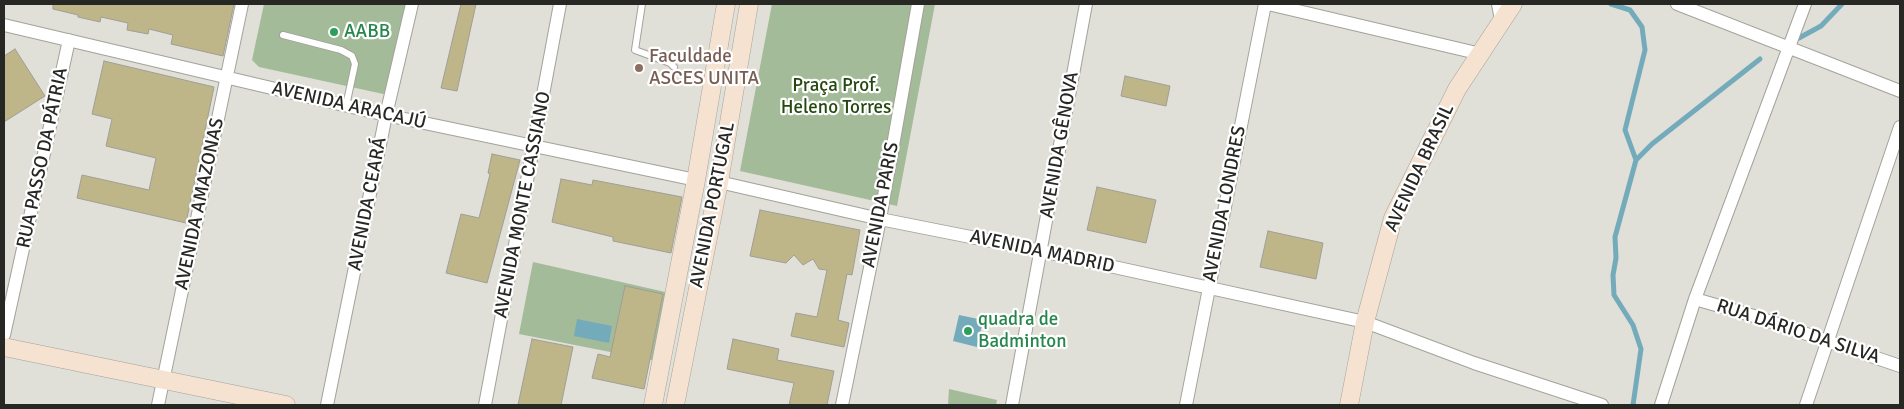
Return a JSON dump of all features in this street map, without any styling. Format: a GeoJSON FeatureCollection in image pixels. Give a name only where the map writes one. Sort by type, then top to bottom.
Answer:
{"type":"FeatureCollection","features":[{"type":"Feature","properties":{"kind":"street","name":"AVENIDA AMAZONAS"},"geometry":{"type":"LineString","coordinates":[[158,405],[242,4]]}},
{"type":"Feature","properties":{"kind":"street","name":"AVENIDA CEARÁ"},"geometry":{"type":"LineString","coordinates":[[327,405],[386,115],[412,4]]}},
{"type":"Feature","properties":{"kind":"street","name":"AVENIDA MONTE CASSIANO"},"geometry":{"type":"LineString","coordinates":[[484,405],[535,146],[560,4]]}},
{"type":"Feature","properties":{"kind":"street","name":"AVENIDA PORTUGAL"},"geometry":{"type":"LineString","coordinates":[[653,405],[696,180],[726,4]]}},
{"type":"Feature","properties":{"kind":"street","name":"AVENIDA PORTUGAL"},"geometry":{"type":"LineString","coordinates":[[675,405],[719,182],[749,4]]}},
{"type":"Feature","properties":{"kind":"street","name":"AVENIDA PARIS"},"geometry":{"type":"LineString","coordinates":[[842,405],[880,219],[918,4]]}},
{"type":"Feature","properties":{"kind":"street","name":"AVENIDA GÊNOVA"},"geometry":{"type":"LineString","coordinates":[[1012,405],[1086,4]]}},
{"type":"Feature","properties":{"kind":"street"},"geometry":{"type":"LineString","coordinates":[[1267,4],[1481,54]]}},
{"type":"Feature","properties":{"kind":"street","name":"AVENIDA LONDRES"},"geometry":{"type":"LineString","coordinates":[[1186,405],[1208,287],[1267,4]]}},
{"type":"Feature","properties":{"kind":"street","name":"AVENIDA BRASIL"},"geometry":{"type":"LineString","coordinates":[[1349,405],[1365,322],[1393,218],[1453,98],[1481,54],[1500,12],[1513,4]]}},
{"type":"Feature","properties":{"kind":"street"},"geometry":{"type":"LineString","coordinates":[[1677,4],[1900,92]]}},
{"type":"Feature","properties":{"kind":"street"},"geometry":{"type":"LineString","coordinates":[[1661,405],[1695,299],[1805,4]]}},
{"type":"Feature","properties":{"kind":"street","name":"AVENIDA ARACAJÚ"},"geometry":{"type":"LineString","coordinates":[[4,25],[386,115],[696,180]]}},
{"type":"Feature","properties":{"kind":"street","name":"RUA PASSO DA PÁTRIA"},"geometry":{"type":"LineString","coordinates":[[4,335],[69,40]]}},
{"type":"Feature","properties":{"kind":"street"},"geometry":{"type":"LineString","coordinates":[[1806,405],[1900,128]]}},
{"type":"Feature","properties":{"kind":"street","name":"AVENIDA MADRID"},"geometry":{"type":"LineString","coordinates":[[719,182],[880,219],[1041,251],[1365,322],[1474,362],[1602,405]]}},
{"type":"Feature","properties":{"kind":"street","name":"RUA DÁRIO DA SILVA"},"geometry":{"type":"LineString","coordinates":[[1695,299],[1900,366]]}},
{"type":"Feature","properties":{"kind":"street"},"geometry":{"type":"LineString","coordinates":[[4,347],[286,405]]}},
{"type":"Feature","properties":{"kind":"lane"},"geometry":{"type":"LineString","coordinates":[[642,4],[635,50],[670,63],[674,67]]}},
{"type":"Feature","properties":{"kind":"lane"},"geometry":{"type":"LineString","coordinates":[[283,35],[341,50],[352,56],[355,64],[346,106]]}},
{"type":"Feature","properties":{"kind":"green space","name":"AABB"},"geometry":{"type":"Polygon","coordinates":[[[264,4],[415,4],[388,95],[259,67],[252,60],[264,4]]]}},
{"type":"Feature","properties":{"kind":"green space","name":"Praça Prof. Heleno Torres"},"geometry":{"type":"Polygon","coordinates":[[[772,4],[935,4],[897,206],[740,171],[772,4]]]}},
{"type":"Feature","properties":{"kind":"green space"},"geometry":{"type":"Polygon","coordinates":[[[533,262],[674,294],[661,362],[519,334],[533,262]]]}},
{"type":"Feature","properties":{"kind":"green space"},"geometry":{"type":"Polygon","coordinates":[[[949,389],[997,400],[996,405],[948,405],[949,389]]]}},
{"type":"Feature","properties":{"kind":"water","name":"quadra de Badminton"},"geometry":{"type":"Polygon","coordinates":[[[959,315],[983,320],[977,347],[953,341],[959,315]]]}},
{"type":"Feature","properties":{"kind":"water"},"geometry":{"type":"Polygon","coordinates":[[[577,319],[612,326],[609,343],[574,336],[577,319]]]}},
{"type":"Feature","properties":{"kind":"building"},"geometry":{"type":"Polygon","coordinates":[[[53,4],[234,4],[223,56],[171,44],[173,35],[149,29],[148,34],[127,30],[128,23],[101,17],[100,22],[78,17],[78,15],[53,9],[53,4]]]}},
{"type":"Feature","properties":{"kind":"building"},"geometry":{"type":"Polygon","coordinates":[[[461,4],[476,4],[457,91],[441,88],[461,4]]]}},
{"type":"Feature","properties":{"kind":"building"},"geometry":{"type":"Polygon","coordinates":[[[15,49],[45,96],[4,122],[4,56],[15,49]]]}},
{"type":"Feature","properties":{"kind":"building"},"geometry":{"type":"Polygon","coordinates":[[[104,61],[214,87],[186,223],[77,198],[82,175],[149,190],[156,158],[106,146],[112,119],[92,114],[104,61]]]}},
{"type":"Feature","properties":{"kind":"building"},"geometry":{"type":"Polygon","coordinates":[[[1125,76],[1170,86],[1166,106],[1121,96],[1125,76]]]}},
{"type":"Feature","properties":{"kind":"building"},"geometry":{"type":"Polygon","coordinates":[[[492,154],[520,160],[487,283],[446,273],[461,214],[479,218],[490,174],[488,173],[492,154]]]}},
{"type":"Feature","properties":{"kind":"building"},"geometry":{"type":"Polygon","coordinates":[[[561,179],[592,185],[593,180],[682,197],[671,253],[613,241],[613,237],[552,222],[561,179]]]}},
{"type":"Feature","properties":{"kind":"building"},"geometry":{"type":"Polygon","coordinates":[[[1097,187],[1156,200],[1146,243],[1087,230],[1097,187]]]}},
{"type":"Feature","properties":{"kind":"building"},"geometry":{"type":"Polygon","coordinates":[[[760,210],[860,230],[852,275],[847,274],[838,320],[849,323],[844,347],[791,336],[796,313],[817,317],[827,270],[819,269],[813,259],[803,265],[794,255],[786,263],[750,256],[760,210]]]}},
{"type":"Feature","properties":{"kind":"building"},"geometry":{"type":"Polygon","coordinates":[[[1268,231],[1323,243],[1316,279],[1260,267],[1268,231]]]}},
{"type":"Feature","properties":{"kind":"building"},"geometry":{"type":"Polygon","coordinates":[[[625,286],[663,294],[644,389],[592,378],[598,354],[610,357],[625,286]]]}},
{"type":"Feature","properties":{"kind":"building"},"geometry":{"type":"Polygon","coordinates":[[[532,339],[573,347],[561,405],[518,405],[532,339]]]}},
{"type":"Feature","properties":{"kind":"building"},"geometry":{"type":"Polygon","coordinates":[[[733,339],[779,349],[777,360],[834,371],[827,405],[789,405],[794,383],[727,369],[733,339]]]}},
{"type":"Feature","properties":{"kind":"waterway"},"geometry":{"type":"LineString","coordinates":[[1611,4],[1630,10],[1642,27],[1645,50],[1625,130],[1636,160],[1615,237],[1616,258],[1613,275],[1614,295],[1633,325],[1641,349],[1633,405]]}},
{"type":"Feature","properties":{"kind":"waterway"},"geometry":{"type":"LineString","coordinates":[[1799,38],[1821,26],[1842,4]]}},
{"type":"Feature","properties":{"kind":"waterway"},"geometry":{"type":"LineString","coordinates":[[1636,160],[1652,144],[1760,59]]}},
{"type":"Feature","properties":{"kind":"place","name":"AABB"},"geometry":{"type":"Point","coordinates":[334,32]}},
{"type":"Feature","properties":{"kind":"place","name":"Faculdade ASCES UNITA"},"geometry":{"type":"Point","coordinates":[639,68]}},
{"type":"Feature","properties":{"kind":"place","name":"quadra de Badminton"},"geometry":{"type":"Point","coordinates":[968,331]}}]}
